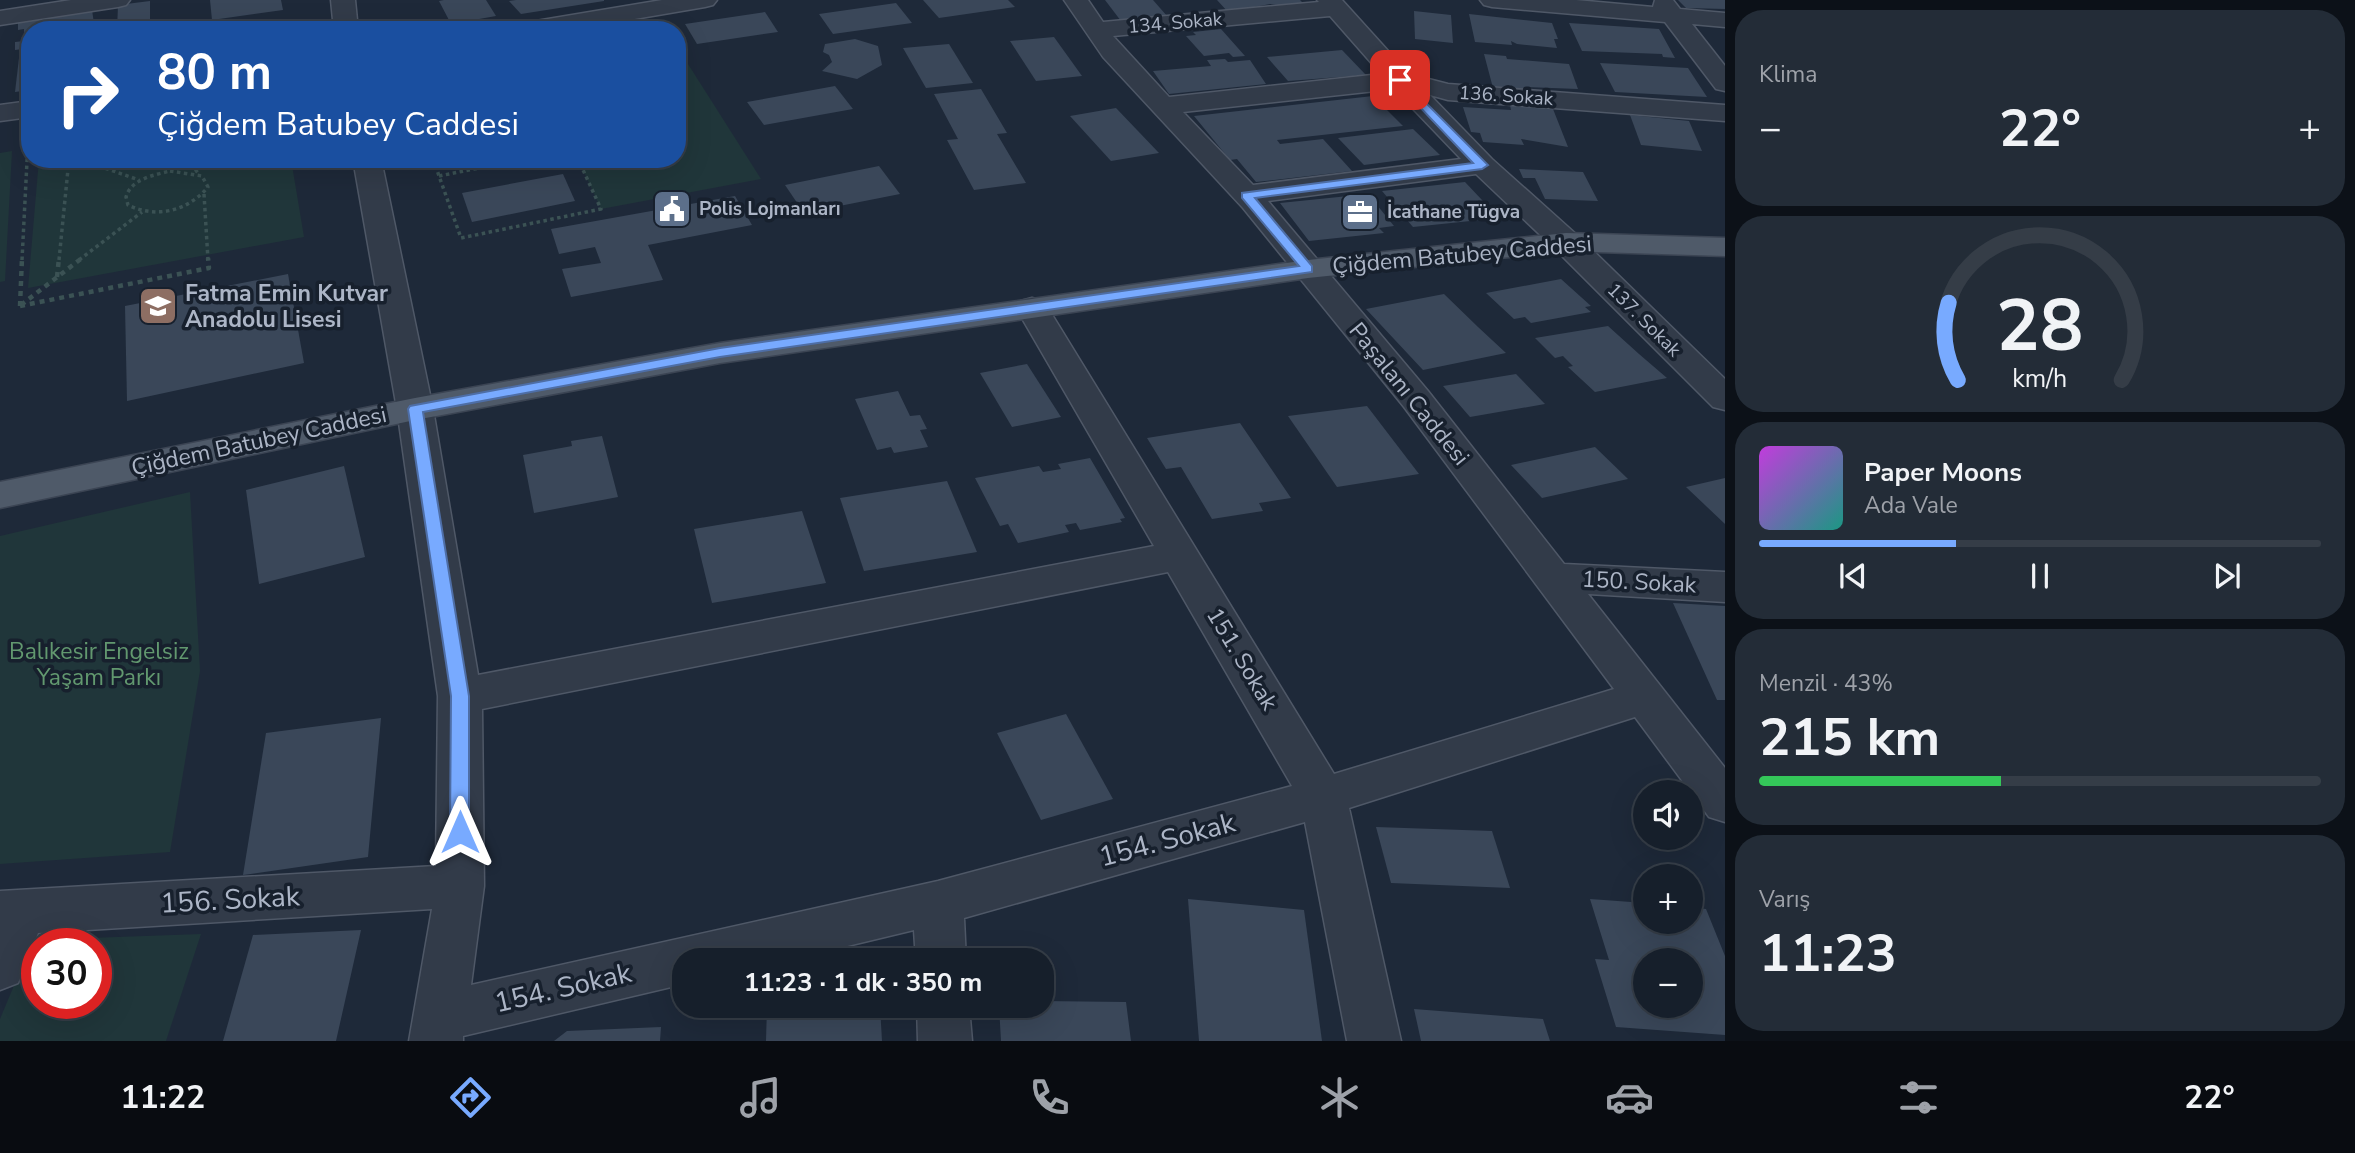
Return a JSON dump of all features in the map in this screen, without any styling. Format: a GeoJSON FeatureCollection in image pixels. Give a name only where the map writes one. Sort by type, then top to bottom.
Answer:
{"type":"FeatureCollection","features":[{"type":"Feature","properties":{"kind":"main road","name":"Çiğdem Batubey Caddesi"},"geometry":{"type":"LineString","coordinates":[[0,495],[415,409],[720,353],[1032,308],[1308,269],[1566,242],[1725,247]]}},
{"type":"Feature","properties":{"kind":"street"},"geometry":{"type":"LineString","coordinates":[[0,18],[118,0]]}},
{"type":"Feature","properties":{"kind":"street"},"geometry":{"type":"LineString","coordinates":[[343,0],[344,21]]}},
{"type":"Feature","properties":{"kind":"street"},"geometry":{"type":"LineString","coordinates":[[578,21],[705,0]]}},
{"type":"Feature","properties":{"kind":"street","name":"Paşalanı Caddesi"},"geometry":{"type":"LineString","coordinates":[[1076,0],[1112,52],[1246,195],[1416,399],[1725,803]]}},
{"type":"Feature","properties":{"kind":"street"},"geometry":{"type":"LineString","coordinates":[[1492,0],[1667,8],[1725,20]]}},
{"type":"Feature","properties":{"kind":"street","name":"134. Sokak"},"geometry":{"type":"LineString","coordinates":[[1096,30],[1333,4]]}},
{"type":"Feature","properties":{"kind":"street","name":"137. Sokak"},"geometry":{"type":"LineString","coordinates":[[1333,4],[1400,80],[1482,165],[1566,242],[1725,399]]}},
{"type":"Feature","properties":{"kind":"street"},"geometry":{"type":"LineString","coordinates":[[1667,8],[1725,83]]}},
{"type":"Feature","properties":{"kind":"street","name":"136. Sokak"},"geometry":{"type":"LineString","coordinates":[[1163,106],[1400,80],[1448,92],[1725,113]]}},
{"type":"Feature","properties":{"kind":"street"},"geometry":{"type":"LineString","coordinates":[[0,113],[21,110]]}},
{"type":"Feature","properties":{"kind":"street"},"geometry":{"type":"LineString","coordinates":[[1246,195],[1482,165]]}},
{"type":"Feature","properties":{"kind":"street"},"geometry":{"type":"LineString","coordinates":[[369,168],[415,409],[460,696],[460,886],[439,1029]]}},
{"type":"Feature","properties":{"kind":"street","name":"151. Sokak"},"geometry":{"type":"LineString","coordinates":[[1032,308],[1324,796],[1374,1041]]}},
{"type":"Feature","properties":{"kind":"street"},"geometry":{"type":"LineString","coordinates":[[460,696],[1181,555]]}},
{"type":"Feature","properties":{"kind":"street","name":"150. Sokak"},"geometry":{"type":"LineString","coordinates":[[1553,578],[1725,587]]}},
{"type":"Feature","properties":{"kind":"street","name":"154. Sokak"},"geometry":{"type":"LineString","coordinates":[[741,948],[938,903],[1324,796],[1645,697]]}},
{"type":"Feature","properties":{"kind":"street","name":"156. Sokak"},"geometry":{"type":"LineString","coordinates":[[11,913],[460,886]]}},
{"type":"Feature","properties":{"kind":"street"},"geometry":{"type":"LineString","coordinates":[[938,903],[940,948]]}},
{"type":"Feature","properties":{"kind":"street"},"geometry":{"type":"LineString","coordinates":[[0,966],[11,913]]}},
{"type":"Feature","properties":{"kind":"street","name":"154. Sokak"},"geometry":{"type":"LineString","coordinates":[[439,1029],[672,964]]}},
{"type":"Feature","properties":{"kind":"street"},"geometry":{"type":"LineString","coordinates":[[944,1018],[945,1041]]}},
{"type":"Feature","properties":{"kind":"path"},"geometry":{"type":"LineString","coordinates":[[20,306],[27,168]]}},
{"type":"Feature","properties":{"kind":"path"},"geometry":{"type":"LineString","coordinates":[[57,277],[68,168]]}},
{"type":"Feature","properties":{"kind":"path"},"geometry":{"type":"LineString","coordinates":[[104,168],[140,181]]}},
{"type":"Feature","properties":{"kind":"path"},"geometry":{"type":"LineString","coordinates":[[194,173],[200,168]]}},
{"type":"Feature","properties":{"kind":"path"},"geometry":{"type":"LineString","coordinates":[[436,168],[461,238],[601,209],[582,168]]}},
{"type":"Feature","properties":{"kind":"path"},"geometry":{"type":"LineString","coordinates":[[439,176],[479,168]]}},
{"type":"Feature","properties":{"kind":"path"},"geometry":{"type":"LineString","coordinates":[[170,172],[194,173],[207,181],[208,187],[197,200],[173,210],[143,211],[128,205],[125,199],[126,192],[140,181],[170,172]]}},
{"type":"Feature","properties":{"kind":"path"},"geometry":{"type":"LineString","coordinates":[[20,306],[209,268],[204,194]]}},
{"type":"Feature","properties":{"kind":"path"},"geometry":{"type":"LineString","coordinates":[[20,306],[143,211]]}},
{"type":"Feature","properties":{"kind":"green space"},"geometry":{"type":"Polygon","coordinates":[[[686,64],[761,179],[601,209],[582,168],[686,168],[686,64]]]}},
{"type":"Feature","properties":{"kind":"green space"},"geometry":{"type":"Polygon","coordinates":[[[12,151],[5,281],[0,282],[0,153],[12,151]]]}},
{"type":"Feature","properties":{"kind":"green space"},"geometry":{"type":"Polygon","coordinates":[[[38,168],[292,168],[304,237],[28,288],[38,168]]]}},
{"type":"Feature","properties":{"kind":"green space","name":"Balıkesir Engelsiz Yaşam Parkı"},"geometry":{"type":"Polygon","coordinates":[[[190,492],[200,671],[170,852],[0,864],[0,536],[190,492]]]}},
{"type":"Feature","properties":{"kind":"green space"},"geometry":{"type":"Polygon","coordinates":[[[201,934],[166,1041],[0,1041],[0,1019],[21,969],[21,1019],[112,1019],[112,937],[201,934]]]}},
{"type":"Feature","properties":{"kind":"building"},"geometry":{"type":"Polygon","coordinates":[[[210,0],[281,0],[283,10],[212,20],[210,0]]]}},
{"type":"Feature","properties":{"kind":"building"},"geometry":{"type":"Polygon","coordinates":[[[486,0],[496,16],[449,21],[439,1],[486,0]]]}},
{"type":"Feature","properties":{"kind":"building"},"geometry":{"type":"Polygon","coordinates":[[[923,0],[1008,0],[1015,7],[939,18],[923,0]]]}},
{"type":"Feature","properties":{"kind":"building"},"geometry":{"type":"Polygon","coordinates":[[[1105,0],[1153,0],[1167,16],[1121,21],[1105,0]]]}},
{"type":"Feature","properties":{"kind":"building"},"geometry":{"type":"Polygon","coordinates":[[[1217,0],[1300,0],[1305,5],[1292,7],[1270,4],[1228,12],[1217,0]]]}},
{"type":"Feature","properties":{"kind":"building"},"geometry":{"type":"Polygon","coordinates":[[[1678,0],[1725,0],[1725,9],[1686,8],[1678,0]]]}},
{"type":"Feature","properties":{"kind":"building"},"geometry":{"type":"Polygon","coordinates":[[[150,1],[150,21],[117,21],[118,5],[150,1]]]}},
{"type":"Feature","properties":{"kind":"building"},"geometry":{"type":"Polygon","coordinates":[[[509,1],[604,1],[521,14],[509,1]]]}},
{"type":"Feature","properties":{"kind":"building"},"geometry":{"type":"Polygon","coordinates":[[[896,3],[912,23],[833,34],[819,14],[896,3]]]}},
{"type":"Feature","properties":{"kind":"building"},"geometry":{"type":"Polygon","coordinates":[[[92,10],[94,21],[29,21],[92,10]]]}},
{"type":"Feature","properties":{"kind":"building"},"geometry":{"type":"Polygon","coordinates":[[[1414,11],[1451,15],[1453,43],[1415,39],[1414,11]]]}},
{"type":"Feature","properties":{"kind":"building"},"geometry":{"type":"Polygon","coordinates":[[[765,12],[778,32],[697,44],[686,24],[765,12]]]}},
{"type":"Feature","properties":{"kind":"building"},"geometry":{"type":"Polygon","coordinates":[[[1469,14],[1552,23],[1558,39],[1554,39],[1557,48],[1511,41],[1512,45],[1475,42],[1469,14]]]}},
{"type":"Feature","properties":{"kind":"building"},"geometry":{"type":"Polygon","coordinates":[[[1569,23],[1659,29],[1675,58],[1663,57],[1662,54],[1582,51],[1569,23]]]}},
{"type":"Feature","properties":{"kind":"building"},"geometry":{"type":"Polygon","coordinates":[[[1221,29],[1245,56],[1233,57],[1229,53],[1204,56],[1186,36],[1196,35],[1193,32],[1221,29]]]}},
{"type":"Feature","properties":{"kind":"building"},"geometry":{"type":"Polygon","coordinates":[[[1054,37],[1082,76],[1036,81],[1010,41],[1054,37]]]}},
{"type":"Feature","properties":{"kind":"building"},"geometry":{"type":"Polygon","coordinates":[[[855,39],[878,46],[882,65],[857,79],[822,71],[832,62],[829,55],[823,52],[825,44],[855,39]]]}},
{"type":"Feature","properties":{"kind":"building"},"geometry":{"type":"Polygon","coordinates":[[[21,41],[21,49],[15,50],[15,42],[21,41]]]}},
{"type":"Feature","properties":{"kind":"building"},"geometry":{"type":"Polygon","coordinates":[[[949,44],[973,83],[926,88],[903,48],[949,44]]]}},
{"type":"Feature","properties":{"kind":"building"},"geometry":{"type":"Polygon","coordinates":[[[1342,50],[1366,75],[1288,81],[1267,57],[1342,50]]]}},
{"type":"Feature","properties":{"kind":"building"},"geometry":{"type":"Polygon","coordinates":[[[1484,54],[1506,56],[1507,59],[1569,64],[1578,89],[1526,87],[1528,91],[1493,88],[1484,54]]]}},
{"type":"Feature","properties":{"kind":"building"},"geometry":{"type":"Polygon","coordinates":[[[19,58],[21,91],[15,92],[19,58]]]}},
{"type":"Feature","properties":{"kind":"building"},"geometry":{"type":"Polygon","coordinates":[[[1225,59],[1228,62],[1250,60],[1266,84],[1169,94],[1153,71],[1211,66],[1207,60],[1225,59]]]}},
{"type":"Feature","properties":{"kind":"building"},"geometry":{"type":"Polygon","coordinates":[[[1600,63],[1688,68],[1707,97],[1615,92],[1600,63]]]}},
{"type":"Feature","properties":{"kind":"building"},"geometry":{"type":"Polygon","coordinates":[[[835,86],[853,109],[764,125],[747,102],[835,86]]]}},
{"type":"Feature","properties":{"kind":"building"},"geometry":{"type":"Polygon","coordinates":[[[981,89],[1007,133],[997,134],[1026,183],[974,190],[947,140],[958,139],[934,94],[981,89]]]}},
{"type":"Feature","properties":{"kind":"building"},"geometry":{"type":"Polygon","coordinates":[[[1373,96],[1403,126],[1277,140],[1280,144],[1323,139],[1352,171],[1256,182],[1237,159],[1230,160],[1194,116],[1373,96]]]}},
{"type":"Feature","properties":{"kind":"building"},"geometry":{"type":"Polygon","coordinates":[[[1510,105],[1553,109],[1568,147],[1521,139],[1524,145],[1483,142],[1480,133],[1471,132],[1463,107],[1511,110],[1510,105]]]}},
{"type":"Feature","properties":{"kind":"building"},"geometry":{"type":"Polygon","coordinates":[[[1116,108],[1159,153],[1111,161],[1070,116],[1116,108]]]}},
{"type":"Feature","properties":{"kind":"building"},"geometry":{"type":"Polygon","coordinates":[[[1630,115],[1689,121],[1702,151],[1641,145],[1630,115]]]}},
{"type":"Feature","properties":{"kind":"building"},"geometry":{"type":"Polygon","coordinates":[[[1413,129],[1440,155],[1364,165],[1338,138],[1413,129]]]}},
{"type":"Feature","properties":{"kind":"building"},"geometry":{"type":"Polygon","coordinates":[[[879,166],[900,194],[804,213],[785,185],[879,166]]]}},
{"type":"Feature","properties":{"kind":"building"},"geometry":{"type":"Polygon","coordinates":[[[1519,169],[1583,172],[1598,201],[1545,199],[1535,178],[1523,178],[1519,169]]]}},
{"type":"Feature","properties":{"kind":"building"},"geometry":{"type":"Polygon","coordinates":[[[563,174],[575,201],[472,222],[462,193],[563,174]]]}},
{"type":"Feature","properties":{"kind":"building"},"geometry":{"type":"Polygon","coordinates":[[[1465,182],[1499,218],[1413,227],[1382,191],[1465,182]]]}},
{"type":"Feature","properties":{"kind":"building"},"geometry":{"type":"Polygon","coordinates":[[[1368,194],[1394,226],[1379,228],[1384,233],[1309,241],[1280,203],[1368,194]]]}},
{"type":"Feature","properties":{"kind":"building"},"geometry":{"type":"Polygon","coordinates":[[[735,196],[752,225],[648,245],[663,280],[571,297],[562,269],[601,263],[595,247],[559,254],[551,229],[735,196]]]}},
{"type":"Feature","properties":{"kind":"building"},"geometry":{"type":"Polygon","coordinates":[[[288,274],[304,363],[127,401],[125,306],[288,274]]]}},
{"type":"Feature","properties":{"kind":"building"},"geometry":{"type":"Polygon","coordinates":[[[1561,279],[1591,306],[1585,307],[1591,312],[1531,323],[1525,317],[1514,319],[1486,293],[1561,279]]]}},
{"type":"Feature","properties":{"kind":"building"},"geometry":{"type":"Polygon","coordinates":[[[1444,294],[1506,353],[1423,370],[1366,309],[1444,294]]]}},
{"type":"Feature","properties":{"kind":"building"},"geometry":{"type":"Polygon","coordinates":[[[1608,326],[1667,378],[1595,392],[1568,367],[1573,366],[1563,356],[1555,358],[1535,338],[1608,326]]]}},
{"type":"Feature","properties":{"kind":"building"},"geometry":{"type":"Polygon","coordinates":[[[1027,364],[1061,417],[1012,427],[980,373],[1027,364]]]}},
{"type":"Feature","properties":{"kind":"building"},"geometry":{"type":"Polygon","coordinates":[[[1516,374],[1545,404],[1470,417],[1443,386],[1516,374]]]}},
{"type":"Feature","properties":{"kind":"building"},"geometry":{"type":"Polygon","coordinates":[[[898,391],[910,416],[920,415],[927,429],[920,430],[928,447],[894,453],[891,447],[877,450],[855,399],[898,391]]]}},
{"type":"Feature","properties":{"kind":"building"},"geometry":{"type":"Polygon","coordinates":[[[1367,406],[1419,474],[1337,487],[1288,416],[1367,406]]]}},
{"type":"Feature","properties":{"kind":"building"},"geometry":{"type":"Polygon","coordinates":[[[1240,423],[1291,498],[1259,503],[1263,511],[1212,519],[1181,467],[1166,469],[1147,438],[1240,423]]]}},
{"type":"Feature","properties":{"kind":"building"},"geometry":{"type":"Polygon","coordinates":[[[602,436],[618,497],[534,513],[523,455],[572,446],[571,441],[602,436]]]}},
{"type":"Feature","properties":{"kind":"building"},"geometry":{"type":"Polygon","coordinates":[[[1595,447],[1628,479],[1542,498],[1511,465],[1595,447]]]}},
{"type":"Feature","properties":{"kind":"building"},"geometry":{"type":"Polygon","coordinates":[[[1090,458],[1125,518],[1120,519],[1122,522],[1080,530],[1076,523],[1065,525],[1069,532],[1018,543],[1008,524],[1000,526],[975,478],[1039,466],[1043,472],[1061,469],[1058,464],[1090,458]]]}},
{"type":"Feature","properties":{"kind":"building"},"geometry":{"type":"Polygon","coordinates":[[[344,466],[365,557],[259,584],[246,490],[344,466]]]}},
{"type":"Feature","properties":{"kind":"building"},"geometry":{"type":"Polygon","coordinates":[[[1725,478],[1725,524],[1686,487],[1725,478]]]}},
{"type":"Feature","properties":{"kind":"building"},"geometry":{"type":"Polygon","coordinates":[[[947,481],[977,552],[864,571],[840,498],[947,481]]]}},
{"type":"Feature","properties":{"kind":"building"},"geometry":{"type":"Polygon","coordinates":[[[802,511],[826,583],[712,603],[694,529],[802,511]]]}},
{"type":"Feature","properties":{"kind":"building"},"geometry":{"type":"Polygon","coordinates":[[[1673,603],[1725,606],[1725,700],[1717,700],[1673,603]]]}},
{"type":"Feature","properties":{"kind":"building"},"geometry":{"type":"Polygon","coordinates":[[[1066,714],[1113,799],[1041,820],[997,733],[1066,714]]]}},
{"type":"Feature","properties":{"kind":"building"},"geometry":{"type":"Polygon","coordinates":[[[381,718],[368,857],[243,875],[266,733],[381,718]]]}},
{"type":"Feature","properties":{"kind":"building"},"geometry":{"type":"Polygon","coordinates":[[[1376,827],[1492,831],[1510,888],[1391,883],[1376,827]]]}},
{"type":"Feature","properties":{"kind":"building"},"geometry":{"type":"Polygon","coordinates":[[[1188,899],[1304,910],[1322,1041],[1199,1041],[1188,899]]]}},
{"type":"Feature","properties":{"kind":"building"},"geometry":{"type":"Polygon","coordinates":[[[1590,899],[1633,902],[1633,934],[1703,934],[1703,909],[1706,909],[1725,956],[1725,1035],[1616,1027],[1595,959],[1609,960],[1590,899]]]}},
{"type":"Feature","properties":{"kind":"building"},"geometry":{"type":"Polygon","coordinates":[[[361,930],[336,1041],[223,1041],[253,935],[361,930]]]}},
{"type":"Feature","properties":{"kind":"building"},"geometry":{"type":"Polygon","coordinates":[[[1054,1001],[1126,1002],[1131,1041],[1001,1041],[1000,1018],[1054,1018],[1054,1001]]]}},
{"type":"Feature","properties":{"kind":"building"},"geometry":{"type":"Polygon","coordinates":[[[1414,1009],[1543,1019],[1550,1041],[1421,1041],[1414,1009]]]}},
{"type":"Feature","properties":{"kind":"building"},"geometry":{"type":"Polygon","coordinates":[[[767,1018],[881,1018],[882,1041],[766,1041],[767,1018]]]}},
{"type":"Feature","properties":{"kind":"building"},"geometry":{"type":"Polygon","coordinates":[[[661,1027],[660,1041],[554,1041],[567,1031],[661,1027]]]}},
{"type":"Feature","properties":{"kind":"place","name":"Polis Lojmanları"},"geometry":{"type":"Point","coordinates":[672,209]}},
{"type":"Feature","properties":{"kind":"place","name":"İcathane Tügva"},"geometry":{"type":"Point","coordinates":[1360,212]}},
{"type":"Feature","properties":{"kind":"place","name":"Fatma Emin Kutvar Anadolu Lisesi"},"geometry":{"type":"Point","coordinates":[158,306]}},
{"type":"Feature","properties":{"kind":"route"},"geometry":{"type":"LineString","coordinates":[[460,832],[460,696],[415,409],[720,353],[1308,269],[1246,195],[1482,165],[1400,80]]}}]}
